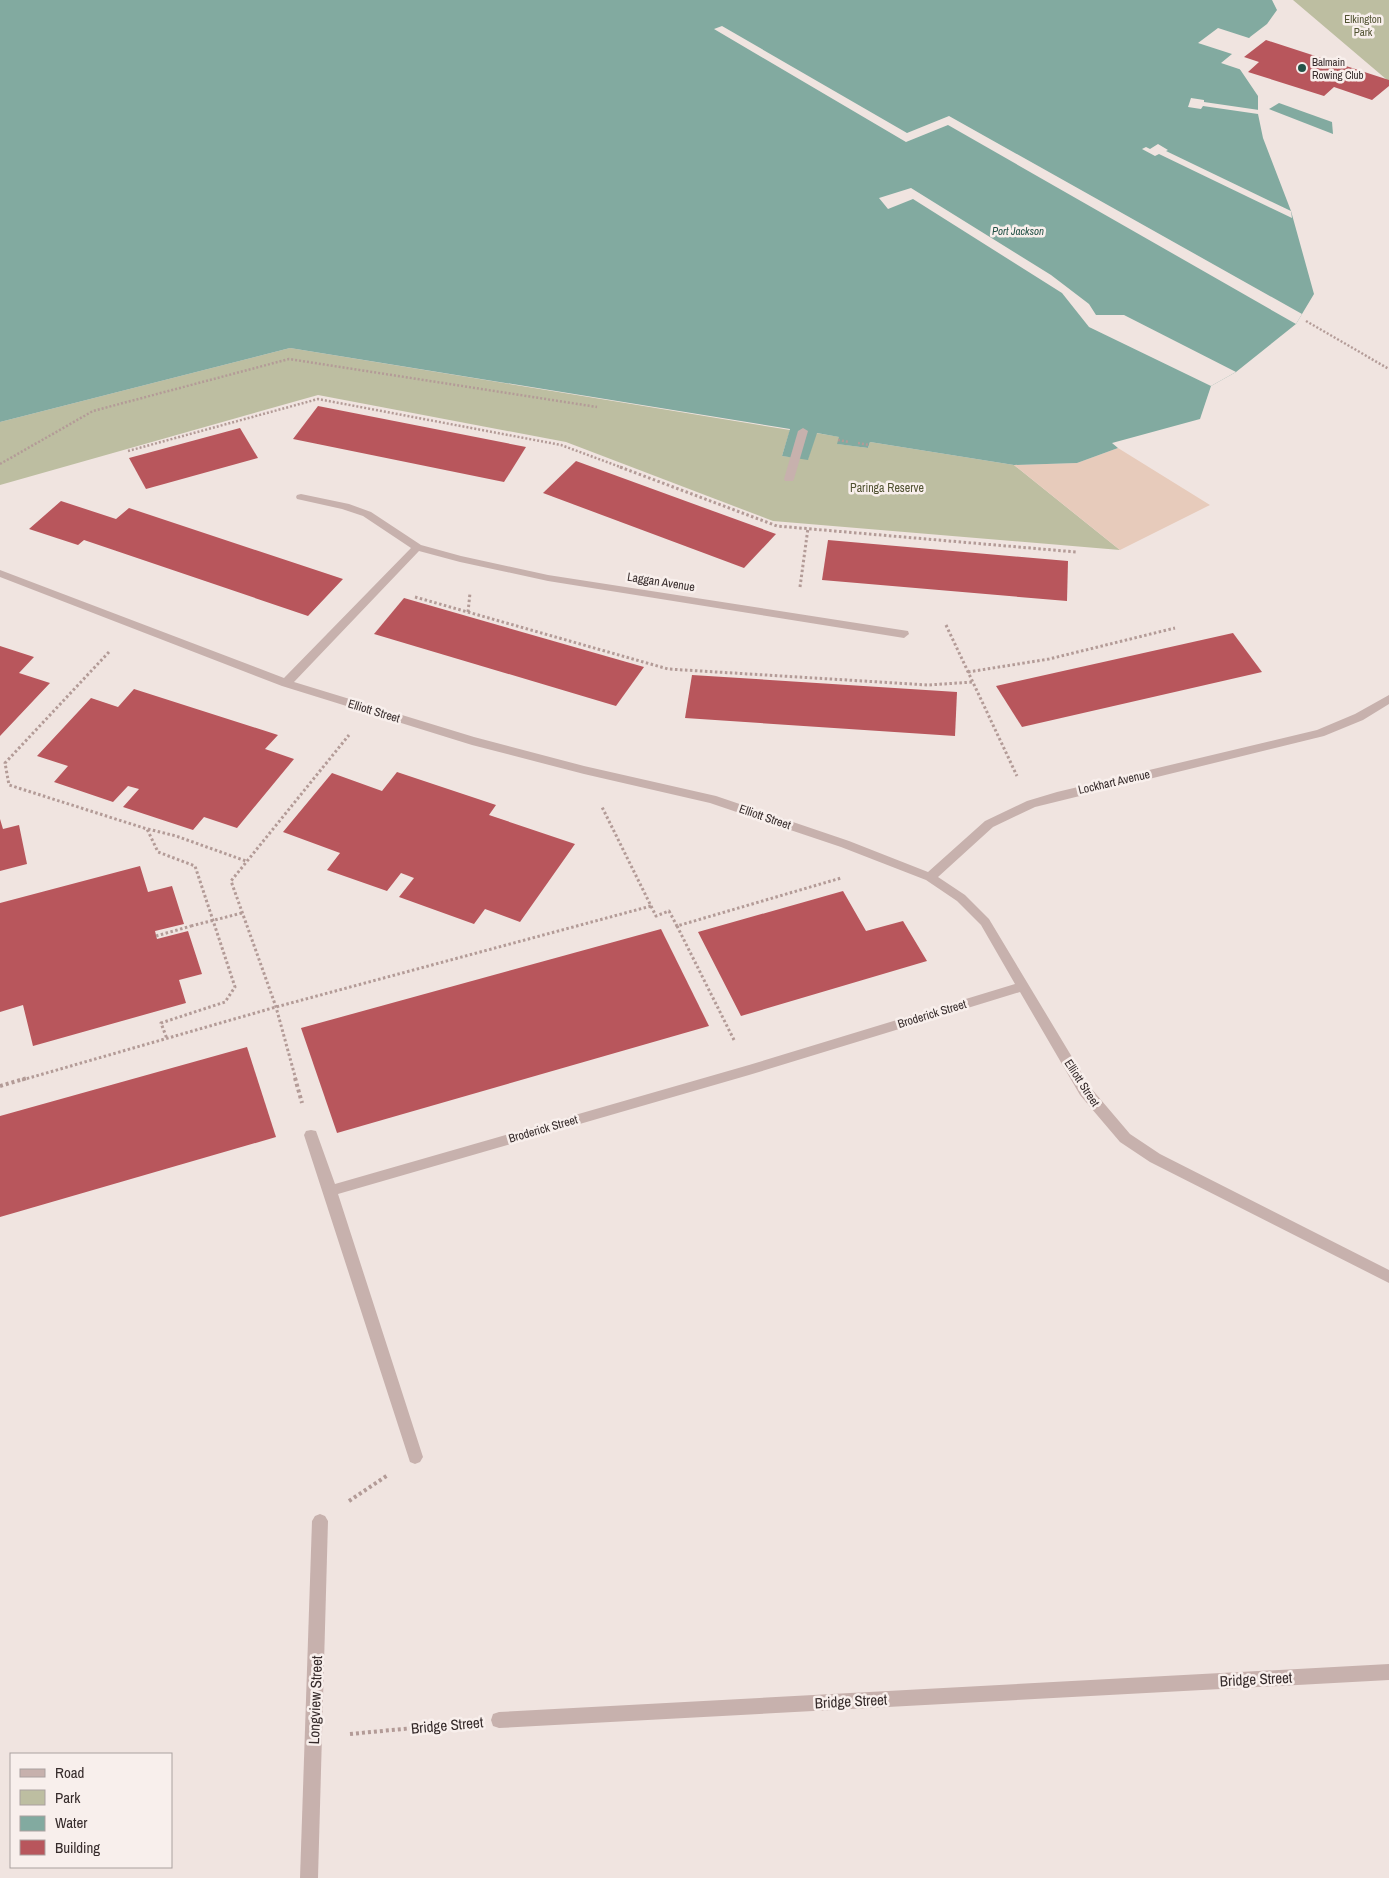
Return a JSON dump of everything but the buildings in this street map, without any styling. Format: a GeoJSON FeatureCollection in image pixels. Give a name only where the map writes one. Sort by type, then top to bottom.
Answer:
{"type":"FeatureCollection","features":[{"type":"Feature","properties":{"kind":"street"},"geometry":{"type":"LineString","coordinates":[[788,479],[803,431]]}},
{"type":"Feature","properties":{"kind":"street","name":"Laggan Avenue"},"geometry":{"type":"LineString","coordinates":[[300,497],[345,506],[367,514],[416,547],[460,559],[548,578],[904,634]]}},
{"type":"Feature","properties":{"kind":"street"},"geometry":{"type":"LineString","coordinates":[[286,683],[416,547]]}},
{"type":"Feature","properties":{"kind":"street","name":"Elliott Street"},"geometry":{"type":"LineString","coordinates":[[0,573],[286,683],[472,741],[584,770],[712,799],[770,818],[930,877],[961,898],[985,922],[1085,1091],[1125,1138],[1184,1174],[1389,1277]]}},
{"type":"Feature","properties":{"kind":"street","name":"Lockhart Avenue"},"geometry":{"type":"LineString","coordinates":[[930,877],[989,824],[1030,804],[1076,791],[1320,733],[1359,717],[1389,699]]}},
{"type":"Feature","properties":{"kind":"street","name":"Broderick Street"},"geometry":{"type":"LineString","coordinates":[[330,1191],[749,1070],[1024,986]]}},
{"type":"Feature","properties":{"kind":"street"},"geometry":{"type":"LineString","coordinates":[[311,1135],[415,1457]]}},
{"type":"Feature","properties":{"kind":"street","name":"Longview Street"},"geometry":{"type":"LineString","coordinates":[[309,1878],[320,1521]]}},
{"type":"Feature","properties":{"kind":"street","name":"Bridge Street"},"geometry":{"type":"LineString","coordinates":[[499,1720],[1389,1672]]}},
{"type":"Feature","properties":{"kind":"path"},"geometry":{"type":"LineString","coordinates":[[1306,321],[1389,369]]}},
{"type":"Feature","properties":{"kind":"path"},"geometry":{"type":"LineString","coordinates":[[0,464],[92,411],[289,359],[597,407]]}},
{"type":"Feature","properties":{"kind":"path"},"geometry":{"type":"LineString","coordinates":[[128,450],[318,398],[561,445],[776,526],[1076,552]]}},
{"type":"Feature","properties":{"kind":"path"},"geometry":{"type":"LineString","coordinates":[[838,440],[849,442]]}},
{"type":"Feature","properties":{"kind":"path"},"geometry":{"type":"LineString","coordinates":[[858,443],[869,445]]}},
{"type":"Feature","properties":{"kind":"path"},"geometry":{"type":"LineString","coordinates":[[799,594],[808,528]]}},
{"type":"Feature","properties":{"kind":"path"},"geometry":{"type":"LineString","coordinates":[[956,536],[956,541]]}},
{"type":"Feature","properties":{"kind":"path"},"geometry":{"type":"LineString","coordinates":[[468,612],[471,588]]}},
{"type":"Feature","properties":{"kind":"path"},"geometry":{"type":"LineString","coordinates":[[412,596],[668,669],[928,685],[973,682]]}},
{"type":"Feature","properties":{"kind":"path"},"geometry":{"type":"LineString","coordinates":[[946,625],[1030,804]]}},
{"type":"Feature","properties":{"kind":"path"},"geometry":{"type":"LineString","coordinates":[[968,672],[1049,659],[1175,628]]}},
{"type":"Feature","properties":{"kind":"path"},"geometry":{"type":"LineString","coordinates":[[109,652],[6,763],[9,785],[147,829],[185,839],[246,861]]}},
{"type":"Feature","properties":{"kind":"path"},"geometry":{"type":"LineString","coordinates":[[311,1135],[276,1007],[231,881],[369,710]]}},
{"type":"Feature","properties":{"kind":"path"},"geometry":{"type":"LineString","coordinates":[[584,770],[656,916],[670,911],[749,1070]]}},
{"type":"Feature","properties":{"kind":"path"},"geometry":{"type":"LineString","coordinates":[[147,829],[158,852],[196,866],[235,987],[225,1002],[161,1023],[167,1038]]}},
{"type":"Feature","properties":{"kind":"path"},"geometry":{"type":"LineString","coordinates":[[677,926],[893,863]]}},
{"type":"Feature","properties":{"kind":"path"},"geometry":{"type":"LineString","coordinates":[[0,1086],[276,1007],[651,906]]}},
{"type":"Feature","properties":{"kind":"path"},"geometry":{"type":"LineString","coordinates":[[156,936],[242,912]]}},
{"type":"Feature","properties":{"kind":"path"},"geometry":{"type":"LineString","coordinates":[[320,1521],[415,1457]]}},
{"type":"Feature","properties":{"kind":"path","name":"Bridge Street"},"geometry":{"type":"LineString","coordinates":[[314,1737],[499,1720]]}},
{"type":"Feature","properties":{"kind":"green space","name":"Elkington Park"},"geometry":{"type":"Polygon","coordinates":[[[1293,0],[1389,0],[1389,83],[1386,79],[1293,0]]]}},
{"type":"Feature","properties":{"kind":"green space","name":"Paringa Reserve"},"geometry":{"type":"Polygon","coordinates":[[[290,348],[790,430],[782,456],[808,459],[816,433],[840,437],[838,444],[868,448],[870,442],[1014,465],[1120,550],[773,521],[566,442],[318,395],[0,485],[0,422],[290,348]]]}},
{"type":"Feature","properties":{"kind":"sand"},"geometry":{"type":"Polygon","coordinates":[[[1118,448],[1210,505],[1120,550],[1014,465],[1077,463],[1118,448]]]}},
{"type":"Feature","properties":{"kind":"water","name":"Port Jackson"},"geometry":{"type":"Polygon","coordinates":[[[0,0],[1272,0],[1277,10],[1267,24],[1250,37],[1233,59],[1258,96],[1258,114],[1263,138],[1291,211],[1314,294],[1296,324],[1236,372],[1211,386],[1200,419],[1112,443],[1118,448],[1077,463],[1014,465],[870,442],[868,448],[837,444],[839,437],[817,433],[808,460],[782,456],[790,429],[290,348],[0,422],[0,0]]]}},
{"type":"Feature","properties":{"kind":"water"},"geometry":{"type":"Polygon","coordinates":[[[1279,103],[1332,122],[1333,134],[1269,109],[1279,103]]]}},
{"type":"Feature","properties":{"kind":"pier"},"geometry":{"type":"Polygon","coordinates":[[[722,26],[907,133],[949,116],[1302,314],[1296,324],[948,125],[906,142],[714,29],[722,26]]]}},
{"type":"Feature","properties":{"kind":"pier"},"geometry":{"type":"Polygon","coordinates":[[[1218,28],[1252,39],[1236,59],[1245,71],[1221,63],[1232,54],[1198,43],[1218,28]]]}},
{"type":"Feature","properties":{"kind":"pier"},"geometry":{"type":"Polygon","coordinates":[[[1191,98],[1204,100],[1204,102],[1259,110],[1258,114],[1203,106],[1201,109],[1188,107],[1191,98]]]}},
{"type":"Feature","properties":{"kind":"pier"},"geometry":{"type":"Polygon","coordinates":[[[1158,144],[1168,150],[1166,151],[1291,211],[1292,218],[1159,154],[1155,156],[1142,149],[1146,147],[1150,149],[1158,144]]]}},
{"type":"Feature","properties":{"kind":"pier"},"geometry":{"type":"Polygon","coordinates":[[[911,188],[1051,275],[1089,304],[1096,315],[1124,315],[1236,372],[1211,386],[1089,327],[1062,293],[913,199],[888,209],[879,198],[911,188]]]}},
{"type":"Feature","properties":{"kind":"place","name":"Balmain Rowing Club"},"geometry":{"type":"Point","coordinates":[1302,68]}}]}
